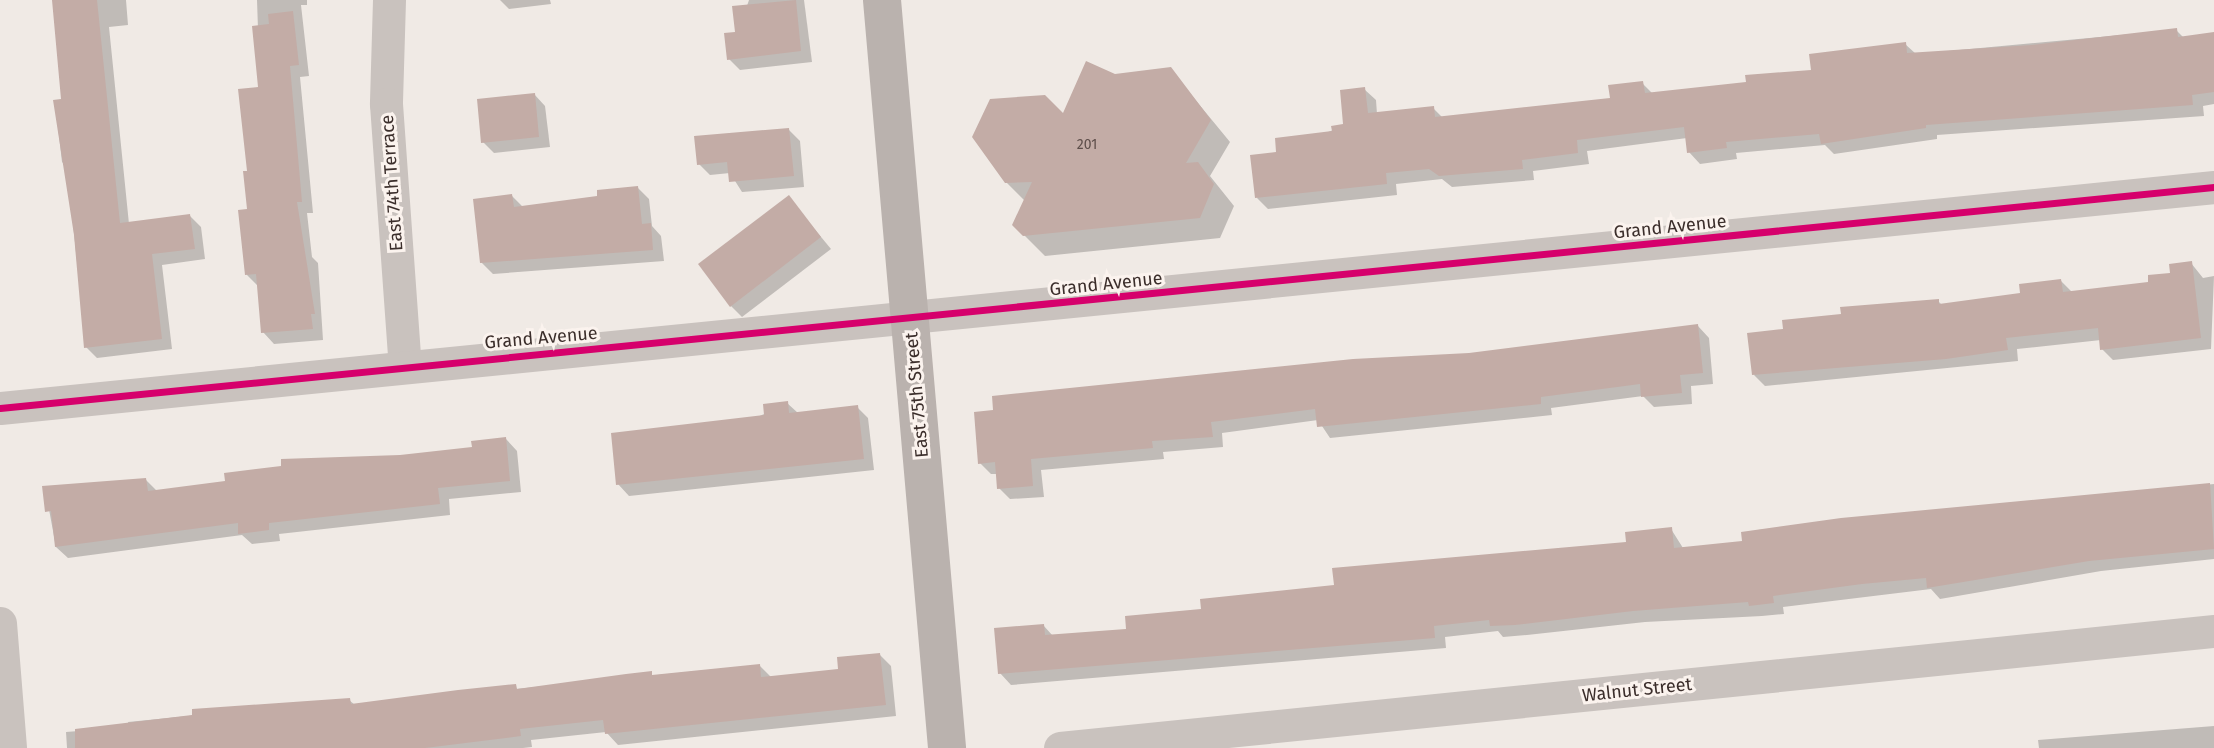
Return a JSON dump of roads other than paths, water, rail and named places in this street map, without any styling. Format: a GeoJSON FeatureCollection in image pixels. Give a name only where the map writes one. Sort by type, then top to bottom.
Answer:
{"type":"FeatureCollection","features":[{"type":"Feature","properties":{"kind":"main road","name":"East 75th Street"},"geometry":{"type":"LineString","coordinates":[[882,0],[947,748]]}},
{"type":"Feature","properties":{"kind":"street","name":"East 74th Terrace"},"geometry":{"type":"LineString","coordinates":[[389,0],[386,104],[405,366]]}},
{"type":"Feature","properties":{"kind":"street","name":"Grand Avenue"},"geometry":{"type":"LineString","coordinates":[[0,408],[405,366],[910,320],[2214,187]]}},
{"type":"Feature","properties":{"kind":"street"},"geometry":{"type":"LineString","coordinates":[[0,623],[10,748]]}},
{"type":"Feature","properties":{"kind":"street","name":"Walnut Street"},"geometry":{"type":"LineString","coordinates":[[1060,748],[2214,631]]}}]}
